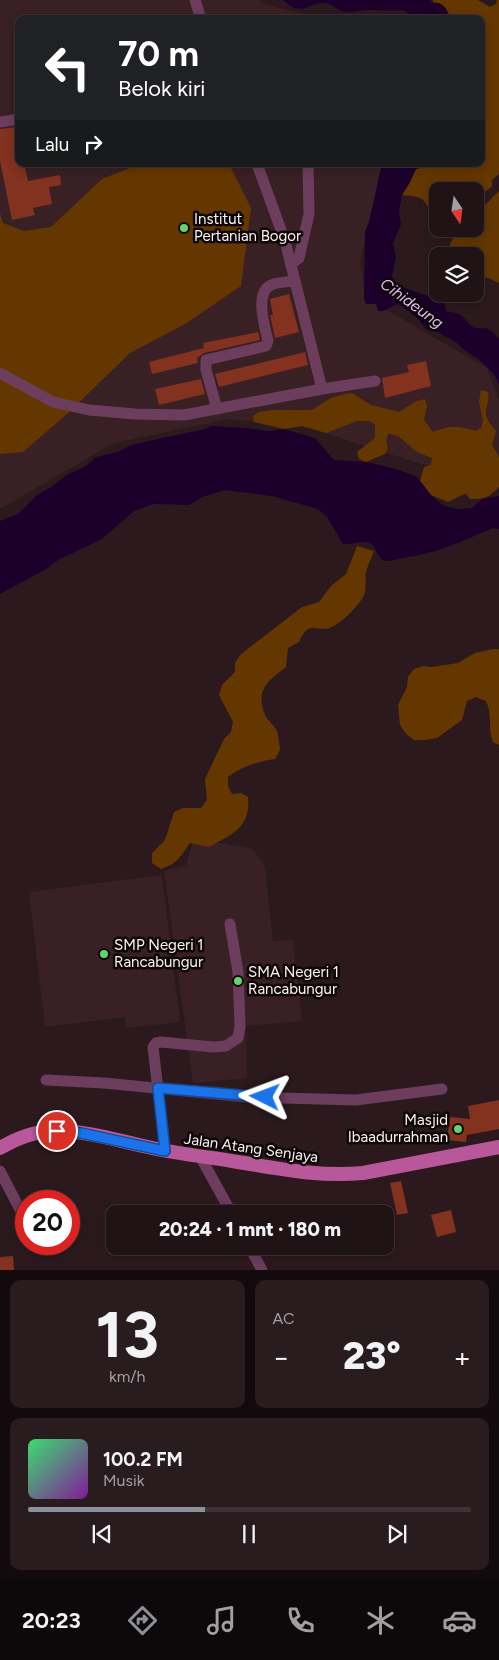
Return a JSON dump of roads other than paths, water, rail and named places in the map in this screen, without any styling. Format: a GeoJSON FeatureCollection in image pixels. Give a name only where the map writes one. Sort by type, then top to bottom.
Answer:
{"type":"FeatureCollection","features":[{"type":"Feature","properties":{"kind":"main road","name":"Jalan Atang Senjaya"},"geometry":{"type":"LineString","coordinates":[[0,1148],[27,1136],[57,1131],[81,1133],[201,1158],[302,1173],[342,1175],[363,1173],[499,1146]]}},
{"type":"Feature","properties":{"kind":"street"},"geometry":{"type":"LineString","coordinates":[[195,0],[200,15]]}},
{"type":"Feature","properties":{"kind":"street"},"geometry":{"type":"LineString","coordinates":[[0,122],[15,120]]}},
{"type":"Feature","properties":{"kind":"street"},"geometry":{"type":"LineString","coordinates":[[258,167],[285,241],[322,389]]}},
{"type":"Feature","properties":{"kind":"street"},"geometry":{"type":"LineString","coordinates":[[291,264],[299,258],[310,214],[308,167]]}},
{"type":"Feature","properties":{"kind":"street"},"geometry":{"type":"LineString","coordinates":[[217,408],[206,370],[206,360],[266,346],[268,341],[261,299],[264,292],[270,286],[295,281]]}},
{"type":"Feature","properties":{"kind":"street"},"geometry":{"type":"LineString","coordinates":[[0,372],[53,402],[90,410],[135,414],[184,415],[375,380]]}},
{"type":"Feature","properties":{"kind":"street"},"geometry":{"type":"LineString","coordinates":[[165,1151],[153,1047],[161,1042],[213,1047],[226,1046],[238,1038],[240,1026],[238,972],[230,924]]}},
{"type":"Feature","properties":{"kind":"street"},"geometry":{"type":"LineString","coordinates":[[46,1080],[247,1097],[356,1100],[442,1089]]}},
{"type":"Feature","properties":{"kind":"street"},"geometry":{"type":"LineString","coordinates":[[201,1158],[227,1205]]}},
{"type":"Feature","properties":{"kind":"street"},"geometry":{"type":"LineString","coordinates":[[0,1170],[15,1199]]}},
{"type":"Feature","properties":{"kind":"street"},"geometry":{"type":"LineString","coordinates":[[254,1255],[262,1270]]}},
{"type":"Feature","properties":{"kind":"water"},"geometry":{"type":"Polygon","coordinates":[[[282,0],[430,0],[433,3],[443,5],[449,15],[410,15],[403,10],[345,12],[325,3],[299,9],[282,0]]]}},
{"type":"Feature","properties":{"kind":"water","name":"Cihideung"},"geometry":{"type":"Polygon","coordinates":[[[423,167],[416,169],[402,195],[399,211],[401,225],[393,243],[396,257],[392,276],[393,280],[400,286],[429,297],[429,302],[444,302],[446,311],[462,316],[474,328],[486,328],[493,332],[499,339],[499,384],[494,374],[478,359],[457,343],[437,332],[426,329],[419,320],[402,306],[397,304],[383,311],[378,311],[376,304],[366,304],[364,299],[365,232],[381,168],[423,167]]]}},
{"type":"Feature","properties":{"kind":"water"},"geometry":{"type":"Polygon","coordinates":[[[212,426],[269,431],[284,429],[315,438],[334,460],[366,462],[396,469],[417,477],[431,495],[442,505],[457,509],[472,508],[482,499],[499,496],[499,529],[493,528],[426,553],[387,561],[381,559],[374,547],[369,543],[343,544],[327,517],[318,509],[272,496],[225,490],[202,497],[189,505],[153,504],[134,511],[102,539],[58,560],[46,569],[0,594],[0,521],[18,514],[37,495],[67,475],[86,466],[96,457],[118,452],[131,445],[212,426]]]}},
{"type":"Feature","properties":{"kind":"place","name":"Institut Pertanian Bogor"},"geometry":{"type":"Point","coordinates":[184,228]}},
{"type":"Feature","properties":{"kind":"place","name":"SMP Negeri 1 Rancabungur"},"geometry":{"type":"Point","coordinates":[104,954]}},
{"type":"Feature","properties":{"kind":"place","name":"SMA Negeri 1 Rancabungur"},"geometry":{"type":"Point","coordinates":[238,981]}},
{"type":"Feature","properties":{"kind":"place","name":"Masjid Ibaadurrahman"},"geometry":{"type":"Point","coordinates":[458,1129]}}]}
